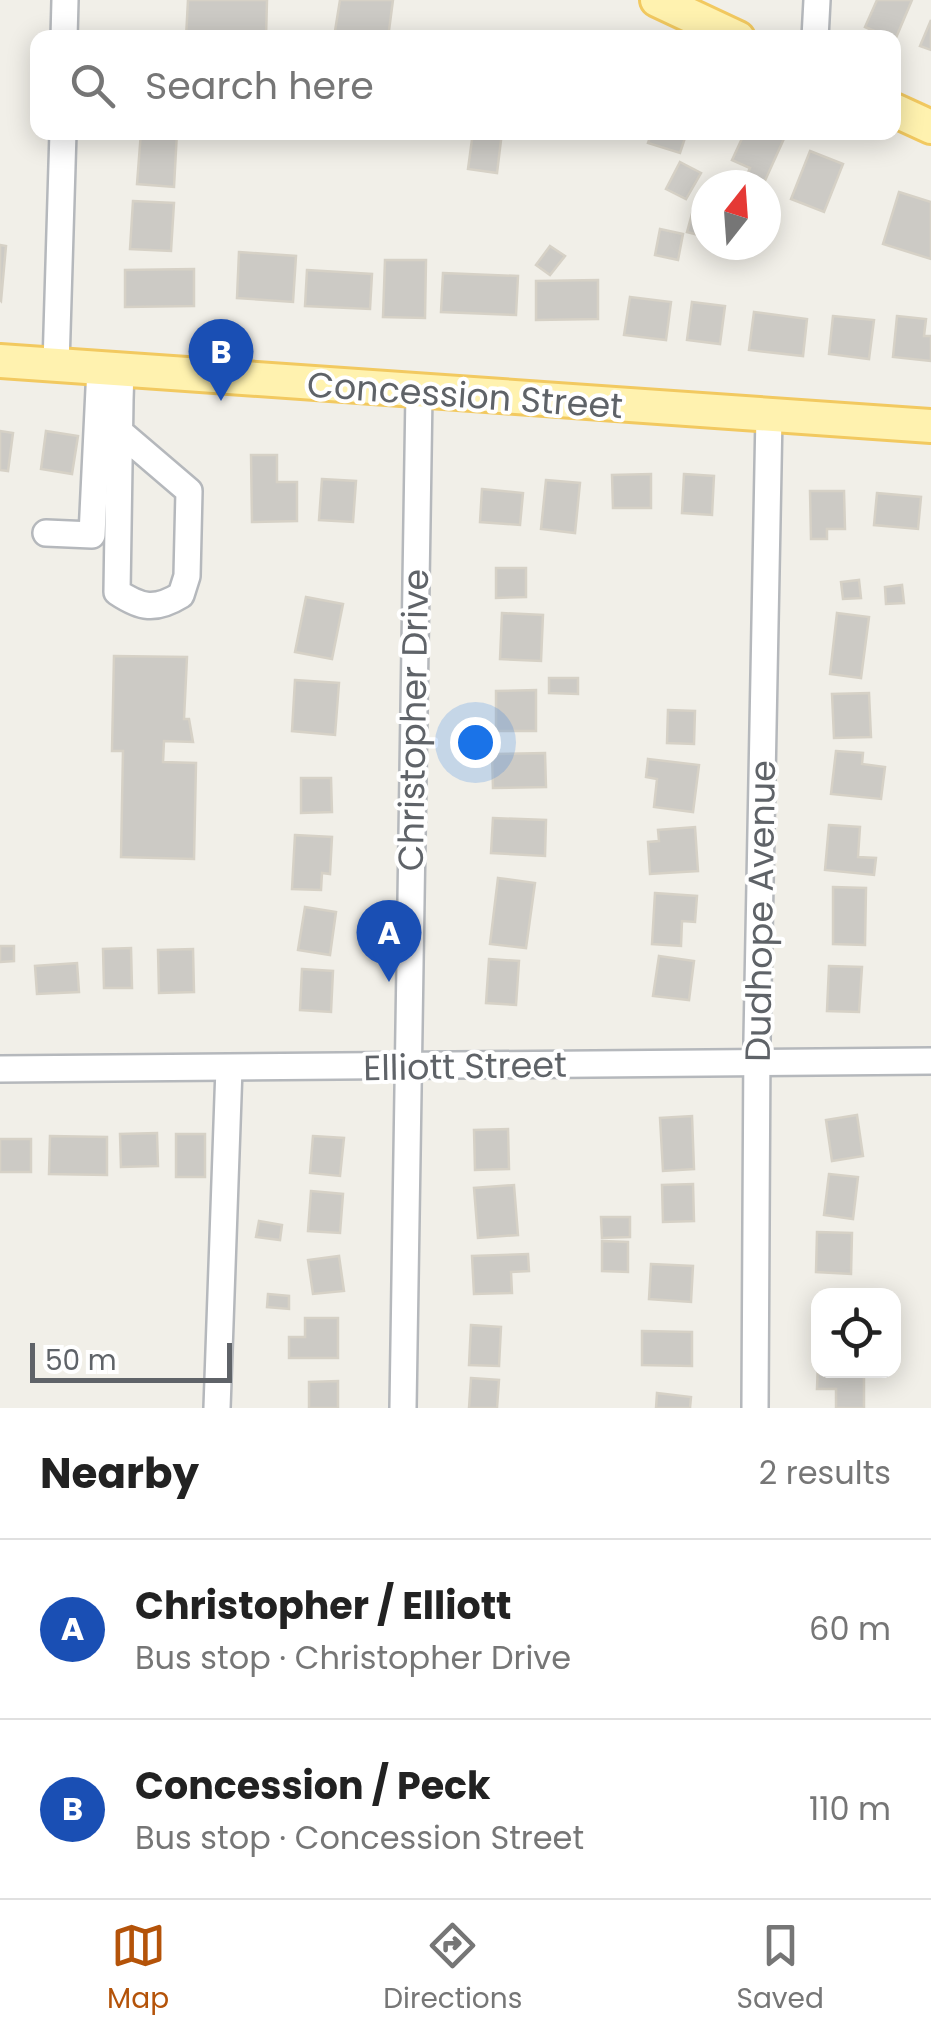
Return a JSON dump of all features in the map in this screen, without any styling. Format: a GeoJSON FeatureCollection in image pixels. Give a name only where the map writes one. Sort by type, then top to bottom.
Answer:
{"type":"FeatureCollection","features":[{"type":"Feature","properties":{"kind":"main road"},"geometry":{"type":"LineString","coordinates":[[656,0],[721,30]]}},
{"type":"Feature","properties":{"kind":"main road"},"geometry":{"type":"LineString","coordinates":[[901,113],[931,127]]}},
{"type":"Feature","properties":{"kind":"main road","name":"Concession Street"},"geometry":{"type":"LineString","coordinates":[[0,361],[931,426]]}},
{"type":"Feature","properties":{"kind":"street"},"geometry":{"type":"LineString","coordinates":[[64,30],[65,0]]}},
{"type":"Feature","properties":{"kind":"street"},"geometry":{"type":"LineString","coordinates":[[816,30],[817,0]]}},
{"type":"Feature","properties":{"kind":"street"},"geometry":{"type":"LineString","coordinates":[[56,365],[63,140]]}},
{"type":"Feature","properties":{"kind":"street"},"geometry":{"type":"LineString","coordinates":[[110,369],[120,432],[117,592],[138,606],[166,604],[182,595],[186,576],[188,491],[120,432]]}},
{"type":"Feature","properties":{"kind":"street"},"geometry":{"type":"LineString","coordinates":[[46,533],[92,535],[110,369]]}},
{"type":"Feature","properties":{"kind":"street","name":"Christopher Drive"},"geometry":{"type":"LineString","coordinates":[[403,1408],[420,392]]}},
{"type":"Feature","properties":{"kind":"street","name":"Dudhope Avenue"},"geometry":{"type":"LineString","coordinates":[[755,1408],[768,415]]}},
{"type":"Feature","properties":{"kind":"street","name":"Elliott Street"},"geometry":{"type":"LineString","coordinates":[[0,1069],[931,1061]]}},
{"type":"Feature","properties":{"kind":"street"},"geometry":{"type":"LineString","coordinates":[[217,1408],[228,1068]]}},
{"type":"Feature","properties":{"kind":"building"},"geometry":{"type":"Polygon","coordinates":[[[188,0],[267,0],[266,30],[186,30],[188,0]]]}},
{"type":"Feature","properties":{"kind":"building"},"geometry":{"type":"Polygon","coordinates":[[[340,0],[393,0],[389,30],[335,30],[340,0]]]}},
{"type":"Feature","properties":{"kind":"building"},"geometry":{"type":"Polygon","coordinates":[[[877,0],[912,0],[899,30],[865,27],[877,0]]]}},
{"type":"Feature","properties":{"kind":"building"},"geometry":{"type":"Polygon","coordinates":[[[931,20],[931,50],[920,46],[931,20]]]}},
{"type":"Feature","properties":{"kind":"building"},"geometry":{"type":"Polygon","coordinates":[[[140,140],[177,140],[174,187],[137,184],[140,140]]]}},
{"type":"Feature","properties":{"kind":"building"},"geometry":{"type":"Polygon","coordinates":[[[472,140],[501,140],[497,173],[468,169],[472,140]]]}},
{"type":"Feature","properties":{"kind":"building"},"geometry":{"type":"Polygon","coordinates":[[[649,140],[684,140],[680,153],[648,143],[649,140]]]}},
{"type":"Feature","properties":{"kind":"building"},"geometry":{"type":"Polygon","coordinates":[[[741,140],[783,140],[770,170],[750,168],[732,160],[741,140]]]}},
{"type":"Feature","properties":{"kind":"building"},"geometry":{"type":"Polygon","coordinates":[[[810,151],[843,164],[824,212],[791,199],[810,151]]]}},
{"type":"Feature","properties":{"kind":"building"},"geometry":{"type":"Polygon","coordinates":[[[680,162],[695,170],[691,170],[691,190],[686,199],[666,189],[680,162]]]}},
{"type":"Feature","properties":{"kind":"building"},"geometry":{"type":"Polygon","coordinates":[[[899,192],[931,202],[931,259],[883,244],[899,192]]]}},
{"type":"Feature","properties":{"kind":"building"},"geometry":{"type":"Polygon","coordinates":[[[133,201],[174,203],[171,251],[130,249],[133,201]]]}},
{"type":"Feature","properties":{"kind":"building"},"geometry":{"type":"Polygon","coordinates":[[[660,229],[683,234],[678,260],[655,255],[660,229]]]}},
{"type":"Feature","properties":{"kind":"building"},"geometry":{"type":"Polygon","coordinates":[[[0,245],[6,246],[1,301],[0,300],[0,245]]]}},
{"type":"Feature","properties":{"kind":"building"},"geometry":{"type":"Polygon","coordinates":[[[550,246],[565,256],[550,275],[536,265],[550,246]]]}},
{"type":"Feature","properties":{"kind":"building"},"geometry":{"type":"Polygon","coordinates":[[[239,252],[296,256],[293,302],[237,298],[239,252]]]}},
{"type":"Feature","properties":{"kind":"building"},"geometry":{"type":"Polygon","coordinates":[[[385,260],[426,260],[425,318],[383,317],[385,260]]]}},
{"type":"Feature","properties":{"kind":"building"},"geometry":{"type":"Polygon","coordinates":[[[194,269],[194,306],[125,307],[125,270],[194,269]]]}},
{"type":"Feature","properties":{"kind":"building"},"geometry":{"type":"Polygon","coordinates":[[[307,270],[372,274],[370,309],[305,306],[307,270]]]}},
{"type":"Feature","properties":{"kind":"building"},"geometry":{"type":"Polygon","coordinates":[[[443,273],[518,276],[516,315],[441,312],[443,273]]]}},
{"type":"Feature","properties":{"kind":"building"},"geometry":{"type":"Polygon","coordinates":[[[598,280],[598,319],[536,320],[536,281],[598,280]]]}},
{"type":"Feature","properties":{"kind":"building"},"geometry":{"type":"Polygon","coordinates":[[[630,297],[671,302],[666,340],[624,335],[630,297]]]}},
{"type":"Feature","properties":{"kind":"building"},"geometry":{"type":"Polygon","coordinates":[[[692,302],[725,306],[720,344],[687,340],[692,302]]]}},
{"type":"Feature","properties":{"kind":"building"},"geometry":{"type":"Polygon","coordinates":[[[754,312],[807,319],[803,356],[749,350],[754,312]]]}},
{"type":"Feature","properties":{"kind":"building"},"geometry":{"type":"Polygon","coordinates":[[[833,316],[874,320],[869,359],[829,354],[833,316]]]}},
{"type":"Feature","properties":{"kind":"building"},"geometry":{"type":"Polygon","coordinates":[[[897,316],[926,319],[924,336],[931,336],[931,361],[893,357],[897,316]]]}},
{"type":"Feature","properties":{"kind":"building"},"geometry":{"type":"Polygon","coordinates":[[[0,431],[13,433],[8,471],[0,470],[0,431]]]}},
{"type":"Feature","properties":{"kind":"building"},"geometry":{"type":"Polygon","coordinates":[[[46,431],[78,436],[72,474],[41,469],[46,431]]]}},
{"type":"Feature","properties":{"kind":"building"},"geometry":{"type":"Polygon","coordinates":[[[251,455],[277,455],[277,482],[297,482],[297,521],[252,522],[251,455]]]}},
{"type":"Feature","properties":{"kind":"building"},"geometry":{"type":"Polygon","coordinates":[[[651,474],[651,508],[613,508],[612,475],[651,474]]]}},
{"type":"Feature","properties":{"kind":"building"},"geometry":{"type":"Polygon","coordinates":[[[684,474],[714,476],[712,515],[682,513],[684,474]]]}},
{"type":"Feature","properties":{"kind":"building"},"geometry":{"type":"Polygon","coordinates":[[[322,479],[356,481],[353,522],[319,520],[322,479]]]}},
{"type":"Feature","properties":{"kind":"building"},"geometry":{"type":"Polygon","coordinates":[[[546,480],[580,483],[575,533],[541,529],[546,480]]]}},
{"type":"Feature","properties":{"kind":"building"},"geometry":{"type":"Polygon","coordinates":[[[482,489],[523,493],[520,525],[480,522],[482,489]]]}},
{"type":"Feature","properties":{"kind":"building"},"geometry":{"type":"Polygon","coordinates":[[[810,491],[844,491],[845,529],[827,529],[827,539],[811,539],[810,491]]]}},
{"type":"Feature","properties":{"kind":"building"},"geometry":{"type":"Polygon","coordinates":[[[877,493],[921,497],[918,529],[874,525],[877,493]]]}},
{"type":"Feature","properties":{"kind":"building"},"geometry":{"type":"Polygon","coordinates":[[[496,568],[526,568],[526,597],[496,598],[496,568]]]}},
{"type":"Feature","properties":{"kind":"building"},"geometry":{"type":"Polygon","coordinates":[[[859,580],[861,598],[843,599],[841,582],[859,580]]]}},
{"type":"Feature","properties":{"kind":"building"},"geometry":{"type":"Polygon","coordinates":[[[902,585],[904,603],[886,604],[885,587],[902,585]]]}},
{"type":"Feature","properties":{"kind":"building"},"geometry":{"type":"Polygon","coordinates":[[[306,597],[343,604],[332,659],[295,652],[306,597]]]}},
{"type":"Feature","properties":{"kind":"building"},"geometry":{"type":"Polygon","coordinates":[[[502,613],[543,615],[541,661],[500,659],[502,613]]]}},
{"type":"Feature","properties":{"kind":"building"},"geometry":{"type":"Polygon","coordinates":[[[837,613],[869,617],[861,678],[830,674],[837,613]]]}},
{"type":"Feature","properties":{"kind":"building"},"geometry":{"type":"Polygon","coordinates":[[[114,656],[187,657],[184,719],[189,719],[193,742],[164,741],[163,762],[196,763],[194,859],[121,857],[123,751],[112,751],[114,656]]]}},
{"type":"Feature","properties":{"kind":"building"},"geometry":{"type":"Polygon","coordinates":[[[549,678],[578,678],[578,694],[549,693],[549,678]]]}},
{"type":"Feature","properties":{"kind":"building"},"geometry":{"type":"Polygon","coordinates":[[[295,680],[339,683],[335,735],[292,731],[295,680]]]}},
{"type":"Feature","properties":{"kind":"building"},"geometry":{"type":"Polygon","coordinates":[[[536,690],[536,731],[496,731],[496,691],[536,690]]]}},
{"type":"Feature","properties":{"kind":"building"},"geometry":{"type":"Polygon","coordinates":[[[869,693],[871,737],[834,738],[832,694],[869,693]]]}},
{"type":"Feature","properties":{"kind":"building"},"geometry":{"type":"Polygon","coordinates":[[[668,710],[695,711],[694,744],[667,743],[668,710]]]}},
{"type":"Feature","properties":{"kind":"building"},"geometry":{"type":"Polygon","coordinates":[[[836,751],[863,753],[862,764],[885,767],[881,799],[831,794],[836,751]]]}},
{"type":"Feature","properties":{"kind":"building"},"geometry":{"type":"Polygon","coordinates":[[[545,753],[546,787],[493,788],[492,754],[545,753]]]}},
{"type":"Feature","properties":{"kind":"building"},"geometry":{"type":"Polygon","coordinates":[[[648,759],[699,765],[693,812],[654,807],[657,779],[646,777],[648,759]]]}},
{"type":"Feature","properties":{"kind":"building"},"geometry":{"type":"Polygon","coordinates":[[[301,778],[331,778],[332,812],[301,813],[301,778]]]}},
{"type":"Feature","properties":{"kind":"building"},"geometry":{"type":"Polygon","coordinates":[[[493,818],[546,820],[545,856],[491,853],[493,818]]]}},
{"type":"Feature","properties":{"kind":"building"},"geometry":{"type":"Polygon","coordinates":[[[829,825],[860,827],[858,857],[876,858],[874,875],[825,870],[829,825]]]}},
{"type":"Feature","properties":{"kind":"building"},"geometry":{"type":"Polygon","coordinates":[[[695,827],[698,871],[650,874],[648,842],[659,841],[658,830],[695,827]]]}},
{"type":"Feature","properties":{"kind":"building"},"geometry":{"type":"Polygon","coordinates":[[[295,835],[332,837],[330,874],[322,873],[321,890],[292,889],[295,835]]]}},
{"type":"Feature","properties":{"kind":"building"},"geometry":{"type":"Polygon","coordinates":[[[498,878],[535,883],[526,948],[490,944],[498,878]]]}},
{"type":"Feature","properties":{"kind":"building"},"geometry":{"type":"Polygon","coordinates":[[[833,887],[866,888],[865,945],[833,944],[833,887]]]}},
{"type":"Feature","properties":{"kind":"building"},"geometry":{"type":"Polygon","coordinates":[[[655,893],[697,896],[695,922],[682,921],[681,946],[652,944],[655,893]]]}},
{"type":"Feature","properties":{"kind":"building"},"geometry":{"type":"Polygon","coordinates":[[[305,907],[336,912],[330,955],[298,950],[305,907]]]}},
{"type":"Feature","properties":{"kind":"building"},"geometry":{"type":"Polygon","coordinates":[[[0,946],[14,946],[14,961],[0,962],[0,946]]]}},
{"type":"Feature","properties":{"kind":"building"},"geometry":{"type":"Polygon","coordinates":[[[131,948],[132,988],[104,988],[103,949],[131,948]]]}},
{"type":"Feature","properties":{"kind":"building"},"geometry":{"type":"Polygon","coordinates":[[[193,949],[194,992],[159,993],[158,950],[193,949]]]}},
{"type":"Feature","properties":{"kind":"building"},"geometry":{"type":"Polygon","coordinates":[[[659,956],[694,961],[689,1000],[653,996],[659,956]]]}},
{"type":"Feature","properties":{"kind":"building"},"geometry":{"type":"Polygon","coordinates":[[[489,959],[519,961],[516,1005],[486,1003],[489,959]]]}},
{"type":"Feature","properties":{"kind":"building"},"geometry":{"type":"Polygon","coordinates":[[[77,963],[79,992],[37,994],[35,966],[77,963]]]}},
{"type":"Feature","properties":{"kind":"building"},"geometry":{"type":"Polygon","coordinates":[[[829,966],[862,967],[859,1012],[827,1011],[829,966]]]}},
{"type":"Feature","properties":{"kind":"building"},"geometry":{"type":"Polygon","coordinates":[[[302,969],[333,971],[331,1012],[300,1010],[302,969]]]}},
{"type":"Feature","properties":{"kind":"building"},"geometry":{"type":"Polygon","coordinates":[[[857,1115],[863,1156],[832,1161],[826,1120],[857,1115]]]}},
{"type":"Feature","properties":{"kind":"building"},"geometry":{"type":"Polygon","coordinates":[[[692,1116],[694,1169],[663,1171],[660,1118],[692,1116]]]}},
{"type":"Feature","properties":{"kind":"building"},"geometry":{"type":"Polygon","coordinates":[[[508,1129],[509,1169],[475,1170],[474,1130],[508,1129]]]}},
{"type":"Feature","properties":{"kind":"building"},"geometry":{"type":"Polygon","coordinates":[[[157,1133],[158,1166],[121,1167],[120,1134],[157,1133]]]}},
{"type":"Feature","properties":{"kind":"building"},"geometry":{"type":"Polygon","coordinates":[[[176,1134],[205,1134],[205,1177],[176,1177],[176,1134]]]}},
{"type":"Feature","properties":{"kind":"building"},"geometry":{"type":"Polygon","coordinates":[[[50,1136],[107,1137],[107,1175],[49,1174],[50,1136]]]}},
{"type":"Feature","properties":{"kind":"building"},"geometry":{"type":"Polygon","coordinates":[[[313,1136],[344,1138],[340,1176],[310,1173],[313,1136]]]}},
{"type":"Feature","properties":{"kind":"building"},"geometry":{"type":"Polygon","coordinates":[[[0,1139],[31,1139],[31,1172],[0,1172],[0,1139]]]}},
{"type":"Feature","properties":{"kind":"building"},"geometry":{"type":"Polygon","coordinates":[[[829,1174],[858,1177],[853,1219],[824,1215],[829,1174]]]}},
{"type":"Feature","properties":{"kind":"building"},"geometry":{"type":"Polygon","coordinates":[[[693,1184],[694,1221],[663,1222],[662,1185],[693,1184]]]}},
{"type":"Feature","properties":{"kind":"building"},"geometry":{"type":"Polygon","coordinates":[[[514,1185],[518,1235],[478,1238],[474,1188],[514,1185]]]}},
{"type":"Feature","properties":{"kind":"building"},"geometry":{"type":"Polygon","coordinates":[[[311,1191],[343,1194],[340,1233],[308,1231],[311,1191]]]}},
{"type":"Feature","properties":{"kind":"building"},"geometry":{"type":"Polygon","coordinates":[[[601,1217],[630,1217],[630,1237],[602,1238],[601,1217]]]}},
{"type":"Feature","properties":{"kind":"building"},"geometry":{"type":"Polygon","coordinates":[[[259,1221],[282,1225],[280,1240],[256,1237],[259,1221]]]}},
{"type":"Feature","properties":{"kind":"building"},"geometry":{"type":"Polygon","coordinates":[[[817,1232],[852,1233],[851,1274],[816,1272],[817,1232]]]}},
{"type":"Feature","properties":{"kind":"building"},"geometry":{"type":"Polygon","coordinates":[[[602,1241],[628,1242],[628,1272],[602,1271],[602,1241]]]}},
{"type":"Feature","properties":{"kind":"building"},"geometry":{"type":"Polygon","coordinates":[[[528,1254],[529,1271],[511,1272],[512,1293],[474,1294],[472,1256],[528,1254]]]}},
{"type":"Feature","properties":{"kind":"building"},"geometry":{"type":"Polygon","coordinates":[[[339,1256],[344,1291],[313,1294],[308,1260],[339,1256]]]}},
{"type":"Feature","properties":{"kind":"building"},"geometry":{"type":"Polygon","coordinates":[[[651,1264],[693,1266],[691,1302],[649,1299],[651,1264]]]}},
{"type":"Feature","properties":{"kind":"building"},"geometry":{"type":"Polygon","coordinates":[[[268,1294],[289,1296],[289,1309],[267,1307],[268,1294]]]}},
{"type":"Feature","properties":{"kind":"building"},"geometry":{"type":"Polygon","coordinates":[[[305,1318],[338,1318],[338,1358],[289,1358],[289,1337],[305,1337],[305,1318]]]}},
{"type":"Feature","properties":{"kind":"building"},"geometry":{"type":"Polygon","coordinates":[[[471,1325],[501,1327],[499,1366],[469,1365],[471,1325]]]}},
{"type":"Feature","properties":{"kind":"building"},"geometry":{"type":"Polygon","coordinates":[[[642,1331],[692,1332],[692,1366],[642,1365],[642,1331]]]}},
{"type":"Feature","properties":{"kind":"building"},"geometry":{"type":"Polygon","coordinates":[[[471,1378],[499,1380],[497,1408],[469,1408],[471,1378]]]}},
{"type":"Feature","properties":{"kind":"building"},"geometry":{"type":"Polygon","coordinates":[[[817,1378],[864,1378],[864,1408],[836,1408],[836,1389],[817,1389],[817,1378]]]}},
{"type":"Feature","properties":{"kind":"building"},"geometry":{"type":"Polygon","coordinates":[[[338,1381],[338,1408],[309,1408],[309,1382],[338,1381]]]}},
{"type":"Feature","properties":{"kind":"building"},"geometry":{"type":"Polygon","coordinates":[[[657,1393],[691,1397],[690,1408],[656,1408],[657,1393]]]}},
{"type":"Feature","properties":{"kind":"place","name":"Concession / Peck"},"geometry":{"type":"Point","coordinates":[221,401]}},
{"type":"Feature","properties":{"kind":"place","name":"Christopher / Elliott"},"geometry":{"type":"Point","coordinates":[389,982]}}]}
